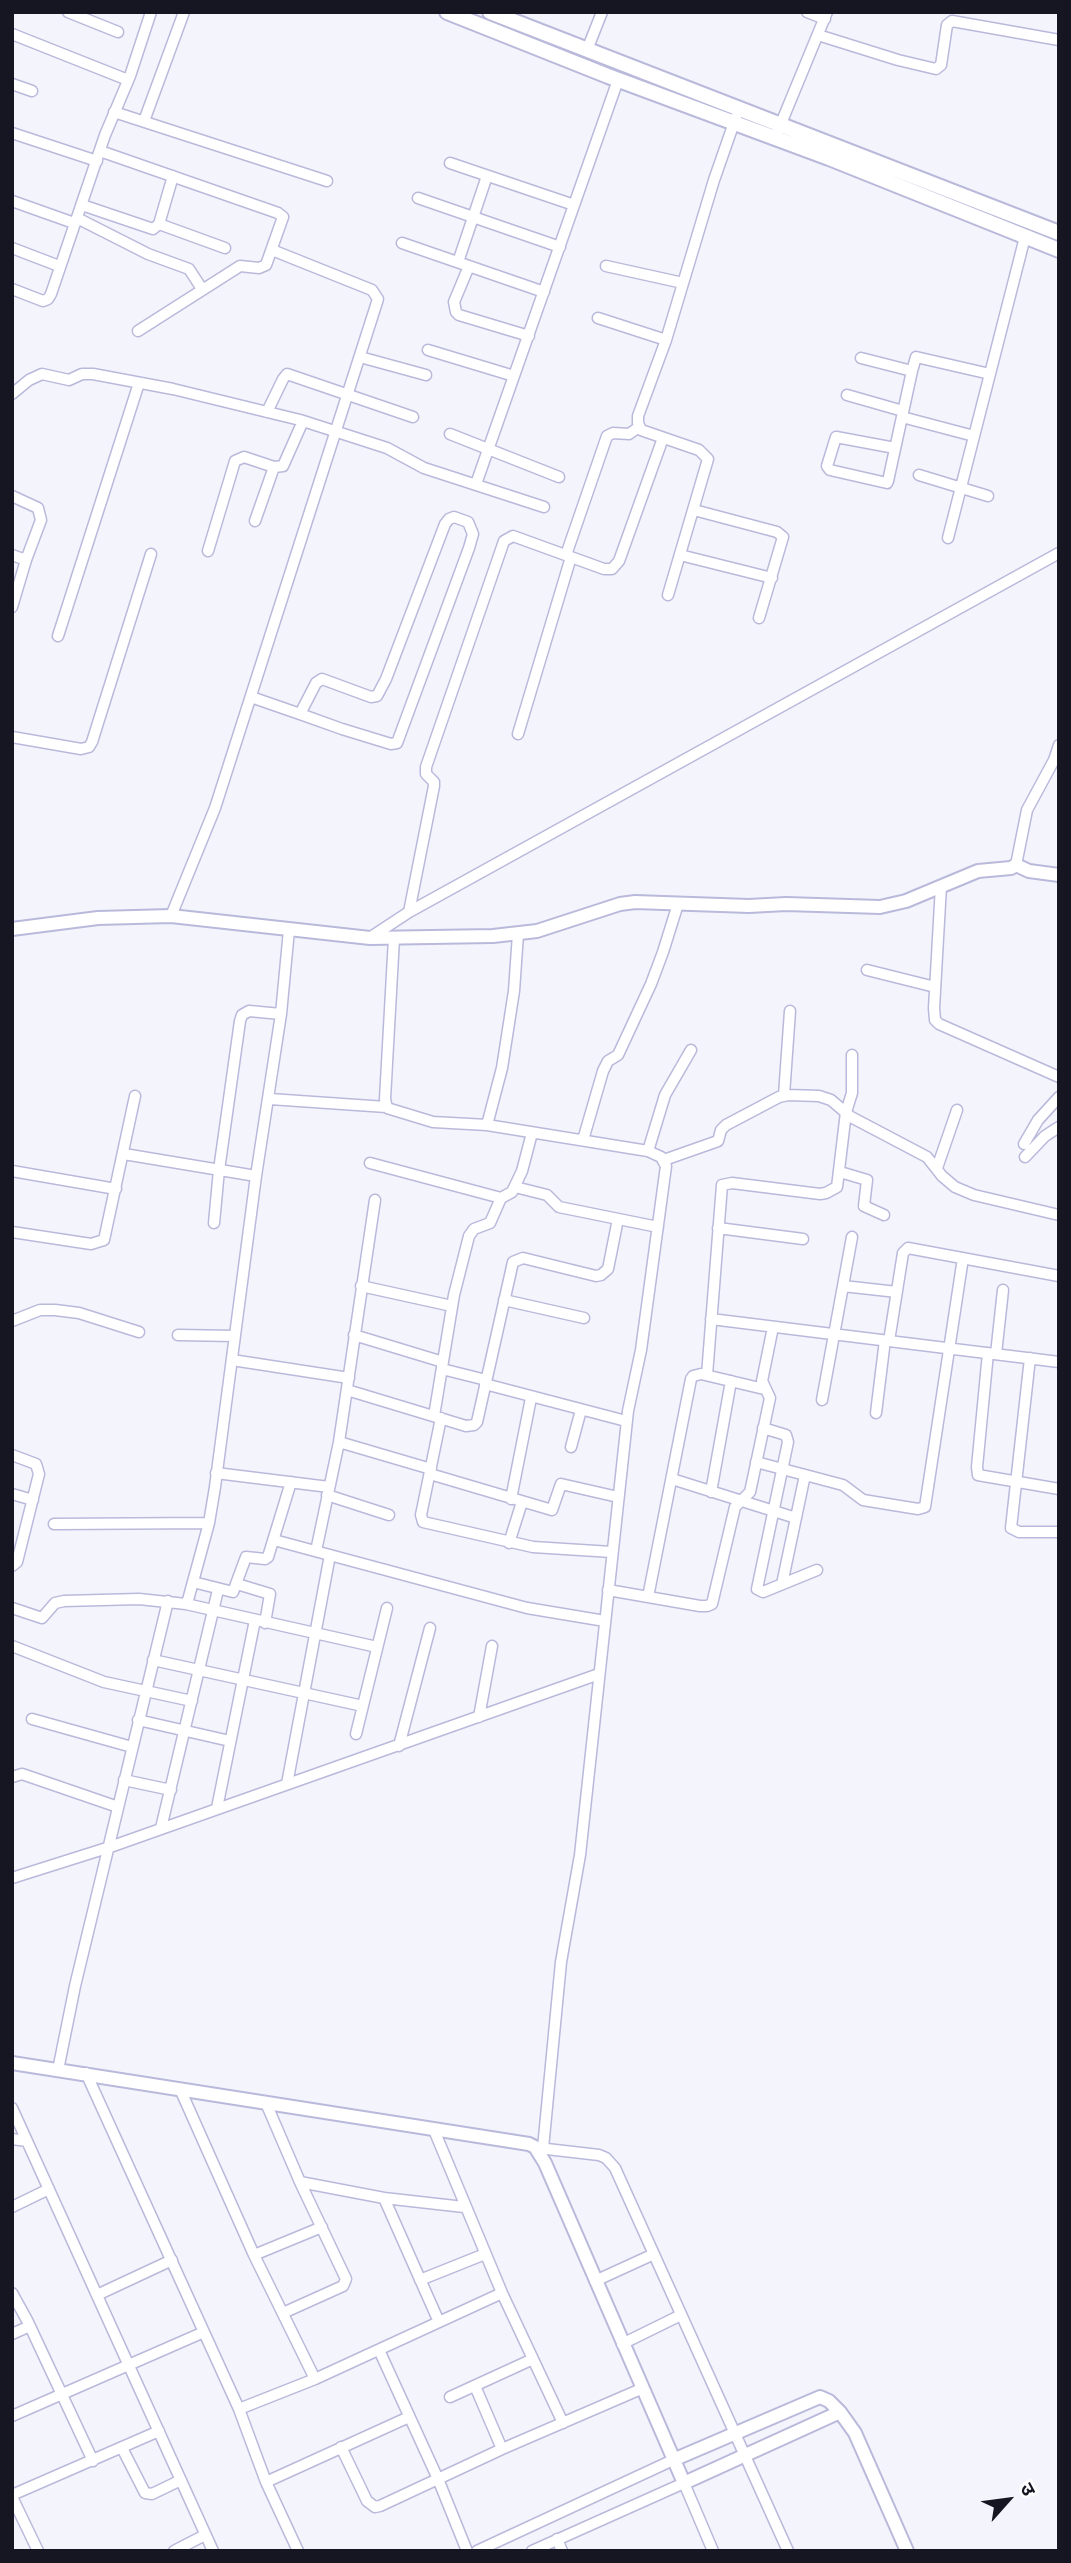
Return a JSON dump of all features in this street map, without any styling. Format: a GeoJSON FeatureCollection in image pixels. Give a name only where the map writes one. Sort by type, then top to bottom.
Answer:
{"type":"FeatureCollection","features":[{"type":"Feature","properties":{"kind":"main road"},"geometry":{"type":"LineString","coordinates":[[447,12],[464,15],[618,80],[737,116],[1059,233]]}},
{"type":"Feature","properties":{"kind":"main road"},"geometry":{"type":"LineString","coordinates":[[490,12],[587,50],[737,116]]}},
{"type":"Feature","properties":{"kind":"main road"},"geometry":{"type":"LineString","coordinates":[[778,131],[1059,250]]}},
{"type":"Feature","properties":{"kind":"street"},"geometry":{"type":"LineString","coordinates":[[68,12],[118,32]]}},
{"type":"Feature","properties":{"kind":"street"},"geometry":{"type":"LineString","coordinates":[[12,289],[46,300],[51,294],[75,220],[151,12]]}},
{"type":"Feature","properties":{"kind":"street"},"geometry":{"type":"LineString","coordinates":[[144,121],[184,12]]}},
{"type":"Feature","properties":{"kind":"street"},"geometry":{"type":"LineString","coordinates":[[587,50],[602,12]]}},
{"type":"Feature","properties":{"kind":"street"},"geometry":{"type":"LineString","coordinates":[[778,131],[826,15],[807,12]]}},
{"type":"Feature","properties":{"kind":"street"},"geometry":{"type":"LineString","coordinates":[[818,35],[936,69],[941,65],[947,25],[952,21],[1059,40]]}},
{"type":"Feature","properties":{"kind":"street"},"geometry":{"type":"LineString","coordinates":[[12,34],[128,80]]}},
{"type":"Feature","properties":{"kind":"street"},"geometry":{"type":"LineString","coordinates":[[476,484],[618,80]]}},
{"type":"Feature","properties":{"kind":"street"},"geometry":{"type":"LineString","coordinates":[[12,83],[32,91]]}},
{"type":"Feature","properties":{"kind":"street"},"geometry":{"type":"LineString","coordinates":[[114,112],[327,181]]}},
{"type":"Feature","properties":{"kind":"street"},"geometry":{"type":"LineString","coordinates":[[639,427],[638,416],[666,340],[714,180],[737,116]]}},
{"type":"Feature","properties":{"kind":"street"},"geometry":{"type":"LineString","coordinates":[[12,133],[173,176],[281,215],[282,222],[268,261],[262,267],[240,266],[138,331]]}},
{"type":"Feature","properties":{"kind":"street"},"geometry":{"type":"LineString","coordinates":[[450,163],[574,205]]}},
{"type":"Feature","properties":{"kind":"street"},"geometry":{"type":"LineString","coordinates":[[82,205],[153,229],[159,224],[173,176]]}},
{"type":"Feature","properties":{"kind":"street"},"geometry":{"type":"LineString","coordinates":[[458,262],[487,176]]}},
{"type":"Feature","properties":{"kind":"street"},"geometry":{"type":"LineString","coordinates":[[418,198],[560,247]]}},
{"type":"Feature","properties":{"kind":"street"},"geometry":{"type":"LineString","coordinates":[[12,201],[75,220],[148,254],[190,269],[202,289]]}},
{"type":"Feature","properties":{"kind":"street"},"geometry":{"type":"LineString","coordinates":[[159,224],[225,248]]}},
{"type":"Feature","properties":{"kind":"street"},"geometry":{"type":"LineString","coordinates":[[948,538],[1025,237]]}},
{"type":"Feature","properties":{"kind":"street"},"geometry":{"type":"LineString","coordinates":[[402,243],[544,292]]}},
{"type":"Feature","properties":{"kind":"street"},"geometry":{"type":"LineString","coordinates":[[12,248],[59,266]]}},
{"type":"Feature","properties":{"kind":"street"},"geometry":{"type":"LineString","coordinates":[[171,916],[215,808],[378,299],[375,292],[272,250]]}},
{"type":"Feature","properties":{"kind":"street"},"geometry":{"type":"LineString","coordinates":[[470,266],[454,302],[458,315],[529,336]]}},
{"type":"Feature","properties":{"kind":"street"},"geometry":{"type":"LineString","coordinates":[[606,266],[683,283]]}},
{"type":"Feature","properties":{"kind":"street"},"geometry":{"type":"LineString","coordinates":[[598,318],[666,340]]}},
{"type":"Feature","properties":{"kind":"street"},"geometry":{"type":"LineString","coordinates":[[428,350],[514,376]]}},
{"type":"Feature","properties":{"kind":"street"},"geometry":{"type":"LineString","coordinates":[[360,357],[426,375]]}},
{"type":"Feature","properties":{"kind":"street"},"geometry":{"type":"LineString","coordinates":[[895,448],[836,438],[827,466],[830,470],[885,484],[888,481],[914,359],[918,357],[990,374]]}},
{"type":"Feature","properties":{"kind":"street"},"geometry":{"type":"LineString","coordinates":[[861,358],[912,371]]}},
{"type":"Feature","properties":{"kind":"street"},"geometry":{"type":"LineString","coordinates":[[12,394],[42,373],[69,380],[82,374],[93,374],[139,383],[303,421],[387,448],[424,468],[544,507]]}},
{"type":"Feature","properties":{"kind":"street"},"geometry":{"type":"LineString","coordinates":[[267,412],[287,374],[412,417]]}},
{"type":"Feature","properties":{"kind":"street"},"geometry":{"type":"LineString","coordinates":[[58,636],[139,383]]}},
{"type":"Feature","properties":{"kind":"street"},"geometry":{"type":"LineString","coordinates":[[847,395],[974,436]]}},
{"type":"Feature","properties":{"kind":"street"},"geometry":{"type":"LineString","coordinates":[[208,551],[235,461],[244,457],[274,467],[285,465],[303,421]]}},
{"type":"Feature","properties":{"kind":"street"},"geometry":{"type":"LineString","coordinates":[[639,427],[699,450],[708,458],[668,595]]}},
{"type":"Feature","properties":{"kind":"street"},"geometry":{"type":"LineString","coordinates":[[518,734],[607,436],[612,433],[629,434],[639,427]]}},
{"type":"Feature","properties":{"kind":"street"},"geometry":{"type":"LineString","coordinates":[[450,433],[559,477]]}},
{"type":"Feature","properties":{"kind":"street"},"geometry":{"type":"LineString","coordinates":[[409,912],[434,786],[434,782],[426,774],[426,767],[504,541],[513,536],[604,569],[609,570],[616,566],[663,438]]}},
{"type":"Feature","properties":{"kind":"street"},"geometry":{"type":"LineString","coordinates":[[255,521],[274,467]]}},
{"type":"Feature","properties":{"kind":"street"},"geometry":{"type":"LineString","coordinates":[[919,475],[988,496]]}},
{"type":"Feature","properties":{"kind":"street"},"geometry":{"type":"LineString","coordinates":[[12,496],[33,505],[41,513],[12,607]]}},
{"type":"Feature","properties":{"kind":"street"},"geometry":{"type":"LineString","coordinates":[[694,510],[781,535],[783,541],[759,618]]}},
{"type":"Feature","properties":{"kind":"street"},"geometry":{"type":"LineString","coordinates":[[251,697],[300,714],[391,744],[397,743],[473,534],[468,522],[454,517],[445,524],[386,679],[377,696],[372,697],[326,679],[320,680],[300,714]]}},
{"type":"Feature","properties":{"kind":"street"},"geometry":{"type":"LineString","coordinates":[[370,938],[409,912],[1059,553]]}},
{"type":"Feature","properties":{"kind":"street"},"geometry":{"type":"LineString","coordinates":[[12,737],[81,749],[89,747],[93,742],[151,554]]}},
{"type":"Feature","properties":{"kind":"street"},"geometry":{"type":"LineString","coordinates":[[12,555],[26,560]]}},
{"type":"Feature","properties":{"kind":"street"},"geometry":{"type":"LineString","coordinates":[[680,555],[772,578]]}},
{"type":"Feature","properties":{"kind":"street"},"geometry":{"type":"LineString","coordinates":[[12,929],[98,918],[171,916],[370,938],[394,938],[518,934],[537,931],[620,904],[880,907],[906,901],[972,872],[1011,869],[1016,866],[1027,810],[1054,760],[1059,745]]}},
{"type":"Feature","properties":{"kind":"street"},"geometry":{"type":"LineString","coordinates":[[1016,866],[1029,871],[1059,875]]}},
{"type":"Feature","properties":{"kind":"street"},"geometry":{"type":"LineString","coordinates":[[941,886],[934,1014],[939,1024],[1059,1077]]}},
{"type":"Feature","properties":{"kind":"street"},"geometry":{"type":"LineString","coordinates":[[583,1140],[603,1071],[608,1061],[618,1055],[650,984],[667,942],[678,904]]}},
{"type":"Feature","properties":{"kind":"street"},"geometry":{"type":"LineString","coordinates":[[186,1604],[209,1523],[256,1176],[270,1099],[289,930]]}},
{"type":"Feature","properties":{"kind":"street"},"geometry":{"type":"LineString","coordinates":[[486,1125],[502,1068],[514,992],[518,934]]}},
{"type":"Feature","properties":{"kind":"street"},"geometry":{"type":"LineString","coordinates":[[386,1107],[394,938]]}},
{"type":"Feature","properties":{"kind":"street"},"geometry":{"type":"LineString","coordinates":[[866,970],[935,987]]}},
{"type":"Feature","properties":{"kind":"street"},"geometry":{"type":"LineString","coordinates":[[214,1223],[219,1170],[242,1015],[249,1011],[281,1014]]}},
{"type":"Feature","properties":{"kind":"street"},"geometry":{"type":"LineString","coordinates":[[784,1096],[790,1012]]}},
{"type":"Feature","properties":{"kind":"street"},"geometry":{"type":"LineString","coordinates":[[649,1151],[665,1095],[691,1050]]}},
{"type":"Feature","properties":{"kind":"street"},"geometry":{"type":"LineString","coordinates":[[707,1375],[722,1185],[726,1183],[826,1193],[837,1187],[846,1112],[852,1093],[852,1055]]}},
{"type":"Feature","properties":{"kind":"street"},"geometry":{"type":"LineString","coordinates":[[664,1160],[718,1141],[721,1130],[726,1125],[784,1096],[826,1098],[846,1112],[914,1148],[927,1157],[947,1181],[964,1191],[1059,1215]]}},
{"type":"Feature","properties":{"kind":"street"},"geometry":{"type":"LineString","coordinates":[[12,1232],[91,1244],[101,1242],[116,1189],[135,1097]]}},
{"type":"Feature","properties":{"kind":"street"},"geometry":{"type":"LineString","coordinates":[[1024,1144],[1038,1121],[1059,1097]]}},
{"type":"Feature","properties":{"kind":"street"},"geometry":{"type":"LineString","coordinates":[[270,1099],[386,1107],[428,1122],[486,1125],[649,1151],[664,1160],[666,1166],[641,1350],[626,1421],[580,1855],[561,1962],[539,2148],[713,2551]]}},
{"type":"Feature","properties":{"kind":"street"},"geometry":{"type":"LineString","coordinates":[[937,1168],[957,1110]]}},
{"type":"Feature","properties":{"kind":"street"},"geometry":{"type":"LineString","coordinates":[[1025,1157],[1045,1136],[1059,1127]]}},
{"type":"Feature","properties":{"kind":"street"},"geometry":{"type":"LineString","coordinates":[[370,1163],[501,1198],[509,1195],[525,1163],[532,1133]]}},
{"type":"Feature","properties":{"kind":"street"},"geometry":{"type":"LineString","coordinates":[[124,1154],[256,1176]]}},
{"type":"Feature","properties":{"kind":"street"},"geometry":{"type":"LineString","coordinates":[[12,1171],[116,1189]]}},
{"type":"Feature","properties":{"kind":"street"},"geometry":{"type":"LineString","coordinates":[[840,1172],[867,1180],[864,1206],[884,1215]]}},
{"type":"Feature","properties":{"kind":"street"},"geometry":{"type":"LineString","coordinates":[[514,1186],[547,1195],[559,1208],[658,1227]]}},
{"type":"Feature","properties":{"kind":"street"},"geometry":{"type":"LineString","coordinates":[[501,1198],[490,1223],[471,1232],[452,1306],[442,1365],[430,1471],[421,1515],[423,1522],[509,1543],[549,1549],[612,1552]]}},
{"type":"Feature","properties":{"kind":"street"},"geometry":{"type":"LineString","coordinates":[[316,1551],[339,1442],[375,1200]]}},
{"type":"Feature","properties":{"kind":"street"},"geometry":{"type":"LineString","coordinates":[[347,1390],[466,1426],[474,1425],[512,1265],[519,1258],[596,1276],[605,1273],[618,1219]]}},
{"type":"Feature","properties":{"kind":"street"},"geometry":{"type":"LineString","coordinates":[[718,1228],[803,1239]]}},
{"type":"Feature","properties":{"kind":"street"},"geometry":{"type":"LineString","coordinates":[[822,1400],[852,1237]]}},
{"type":"Feature","properties":{"kind":"street"},"geometry":{"type":"LineString","coordinates":[[876,1413],[905,1249],[911,1247],[1059,1276]]}},
{"type":"Feature","properties":{"kind":"street"},"geometry":{"type":"LineString","coordinates":[[756,1462],[848,1487],[863,1500],[918,1509],[925,1507],[963,1258]]}},
{"type":"Feature","properties":{"kind":"street"},"geometry":{"type":"LineString","coordinates":[[362,1286],[452,1306]]}},
{"type":"Feature","properties":{"kind":"street"},"geometry":{"type":"LineString","coordinates":[[843,1286],[897,1292]]}},
{"type":"Feature","properties":{"kind":"street"},"geometry":{"type":"LineString","coordinates":[[1003,1290],[976,1472],[981,1476],[1059,1489]]}},
{"type":"Feature","properties":{"kind":"street"},"geometry":{"type":"LineString","coordinates":[[504,1300],[584,1318]]}},
{"type":"Feature","properties":{"kind":"street"},"geometry":{"type":"LineString","coordinates":[[12,1321],[40,1310],[55,1310],[79,1313],[139,1332]]}},
{"type":"Feature","properties":{"kind":"street"},"geometry":{"type":"LineString","coordinates":[[711,1319],[1059,1362]]}},
{"type":"Feature","properties":{"kind":"street"},"geometry":{"type":"LineString","coordinates":[[608,1590],[700,1606],[712,1604],[733,1513],[740,1501],[750,1492],[770,1398],[762,1381],[773,1326]]}},
{"type":"Feature","properties":{"kind":"street"},"geometry":{"type":"LineString","coordinates":[[178,1335],[235,1336]]}},
{"type":"Feature","properties":{"kind":"street"},"geometry":{"type":"LineString","coordinates":[[354,1335],[531,1398],[626,1421]]}},
{"type":"Feature","properties":{"kind":"street"},"geometry":{"type":"LineString","coordinates":[[1030,1358],[1010,1528],[1014,1531],[1059,1532]]}},
{"type":"Feature","properties":{"kind":"street"},"geometry":{"type":"LineString","coordinates":[[232,1360],[349,1378]]}},
{"type":"Feature","properties":{"kind":"street"},"geometry":{"type":"LineString","coordinates":[[648,1597],[691,1380],[697,1374],[707,1375],[764,1389]]}},
{"type":"Feature","properties":{"kind":"street"},"geometry":{"type":"LineString","coordinates":[[711,1492],[731,1381]]}},
{"type":"Feature","properties":{"kind":"street"},"geometry":{"type":"LineString","coordinates":[[509,1543],[531,1398]]}},
{"type":"Feature","properties":{"kind":"street"},"geometry":{"type":"LineString","coordinates":[[571,1447],[582,1410]]}},
{"type":"Feature","properties":{"kind":"street"},"geometry":{"type":"LineString","coordinates":[[763,1428],[782,1433],[788,1438],[757,1589],[762,1592],[817,1570]]}},
{"type":"Feature","properties":{"kind":"street"},"geometry":{"type":"LineString","coordinates":[[339,1442],[552,1510],[561,1484],[618,1497]]}},
{"type":"Feature","properties":{"kind":"street"},"geometry":{"type":"LineString","coordinates":[[12,1455],[30,1461],[39,1468],[17,1562],[12,1566]]}},
{"type":"Feature","properties":{"kind":"street"},"geometry":{"type":"LineString","coordinates":[[216,1473],[290,1482],[328,1491],[388,1515]]}},
{"type":"Feature","properties":{"kind":"street"},"geometry":{"type":"LineString","coordinates":[[782,1584],[805,1475]]}},
{"type":"Feature","properties":{"kind":"street"},"geometry":{"type":"LineString","coordinates":[[672,1479],[796,1518]]}},
{"type":"Feature","properties":{"kind":"street"},"geometry":{"type":"LineString","coordinates":[[193,1582],[233,1592],[246,1556],[265,1559],[268,1557],[290,1482]]}},
{"type":"Feature","properties":{"kind":"street"},"geometry":{"type":"LineString","coordinates":[[12,1494],[33,1500]]}},
{"type":"Feature","properties":{"kind":"street"},"geometry":{"type":"LineString","coordinates":[[54,1524],[209,1523]]}},
{"type":"Feature","properties":{"kind":"street"},"geometry":{"type":"LineString","coordinates":[[275,1540],[527,1608],[604,1621]]}},
{"type":"Feature","properties":{"kind":"street"},"geometry":{"type":"LineString","coordinates":[[287,1784],[330,1555]]}},
{"type":"Feature","properties":{"kind":"street"},"geometry":{"type":"LineString","coordinates":[[217,1808],[242,1680],[270,1594],[237,1584]]}},
{"type":"Feature","properties":{"kind":"street"},"geometry":{"type":"LineString","coordinates":[[161,1828],[218,1590]]}},
{"type":"Feature","properties":{"kind":"street"},"geometry":{"type":"LineString","coordinates":[[12,1608],[42,1618],[59,1601],[168,1601],[377,1647]]}},
{"type":"Feature","properties":{"kind":"street"},"geometry":{"type":"LineString","coordinates":[[58,2070],[75,1986],[168,1601]]}},
{"type":"Feature","properties":{"kind":"street"},"geometry":{"type":"LineString","coordinates":[[356,1734],[387,1608]]}},
{"type":"Feature","properties":{"kind":"street"},"geometry":{"type":"LineString","coordinates":[[399,1746],[430,1628]]}},
{"type":"Feature","properties":{"kind":"street"},"geometry":{"type":"LineString","coordinates":[[12,1646],[89,1676],[145,1692],[191,1701]]}},
{"type":"Feature","properties":{"kind":"street"},"geometry":{"type":"LineString","coordinates":[[479,1717],[492,1646]]}},
{"type":"Feature","properties":{"kind":"street"},"geometry":{"type":"LineString","coordinates":[[153,1660],[363,1706]]}},
{"type":"Feature","properties":{"kind":"street"},"geometry":{"type":"LineString","coordinates":[[12,1878],[110,1847],[599,1674]]}},
{"type":"Feature","properties":{"kind":"street"},"geometry":{"type":"LineString","coordinates":[[32,1719],[132,1747]]}},
{"type":"Feature","properties":{"kind":"street"},"geometry":{"type":"LineString","coordinates":[[138,1720],[230,1741]]}},
{"type":"Feature","properties":{"kind":"street"},"geometry":{"type":"LineString","coordinates":[[12,1777],[22,1774],[118,1807]]}},
{"type":"Feature","properties":{"kind":"street"},"geometry":{"type":"LineString","coordinates":[[124,1780],[171,1790]]}},
{"type":"Feature","properties":{"kind":"street"},"geometry":{"type":"LineString","coordinates":[[12,2063],[528,2144],[539,2148],[599,2155],[611,2162],[788,2551]]}},
{"type":"Feature","properties":{"kind":"street"},"geometry":{"type":"LineString","coordinates":[[86,2073],[239,2409],[266,2482],[298,2551]]}},
{"type":"Feature","properties":{"kind":"street"},"geometry":{"type":"LineString","coordinates":[[180,2089],[254,2255],[315,2379]]}},
{"type":"Feature","properties":{"kind":"street"},"geometry":{"type":"LineString","coordinates":[[266,2103],[300,2182],[345,2274],[343,2286],[283,2313]]}},
{"type":"Feature","properties":{"kind":"street"},"geometry":{"type":"LineString","coordinates":[[12,2108],[213,2551]]}},
{"type":"Feature","properties":{"kind":"street"},"geometry":{"type":"LineString","coordinates":[[433,2130],[502,2293],[563,2423]]}},
{"type":"Feature","properties":{"kind":"street"},"geometry":{"type":"LineString","coordinates":[[12,2139],[27,2141]]}},
{"type":"Feature","properties":{"kind":"street"},"geometry":{"type":"LineString","coordinates":[[300,2182],[384,2198],[464,2207]]}},
{"type":"Feature","properties":{"kind":"street"},"geometry":{"type":"LineString","coordinates":[[12,2207],[49,2189]]}},
{"type":"Feature","properties":{"kind":"street"},"geometry":{"type":"LineString","coordinates":[[384,2198],[439,2322]]}},
{"type":"Feature","properties":{"kind":"street"},"geometry":{"type":"LineString","coordinates":[[254,2255],[322,2227]]}},
{"type":"Feature","properties":{"kind":"street"},"geometry":{"type":"LineString","coordinates":[[420,2280],[485,2254]]}},
{"type":"Feature","properties":{"kind":"street"},"geometry":{"type":"LineString","coordinates":[[595,2281],[654,2254]]}},
{"type":"Feature","properties":{"kind":"street"},"geometry":{"type":"LineString","coordinates":[[97,2295],[172,2260]]}},
{"type":"Feature","properties":{"kind":"street"},"geometry":{"type":"LineString","coordinates":[[12,2293],[93,2461]]}},
{"type":"Feature","properties":{"kind":"street"},"geometry":{"type":"LineString","coordinates":[[239,2409],[315,2379],[502,2293]]}},
{"type":"Feature","properties":{"kind":"street"},"geometry":{"type":"LineString","coordinates":[[622,2344],[681,2315]]}},
{"type":"Feature","properties":{"kind":"street"},"geometry":{"type":"LineString","coordinates":[[12,2334],[30,2326]]}},
{"type":"Feature","properties":{"kind":"street"},"geometry":{"type":"LineString","coordinates":[[12,2416],[204,2332]]}},
{"type":"Feature","properties":{"kind":"street"},"geometry":{"type":"LineString","coordinates":[[379,2350],[438,2479],[467,2551]]}},
{"type":"Feature","properties":{"kind":"street"},"geometry":{"type":"LineString","coordinates":[[450,2397],[533,2360]]}},
{"type":"Feature","properties":{"kind":"street"},"geometry":{"type":"LineString","coordinates":[[475,2386],[502,2449]]}},
{"type":"Feature","properties":{"kind":"street"},"geometry":{"type":"LineString","coordinates":[[341,2447],[367,2501],[375,2507],[641,2389]]}},
{"type":"Feature","properties":{"kind":"street"},"geometry":{"type":"LineString","coordinates":[[477,2551],[814,2398],[829,2401],[855,2433],[907,2551]]}},
{"type":"Feature","properties":{"kind":"street"},"geometry":{"type":"LineString","coordinates":[[532,2551],[840,2412]]}},
{"type":"Feature","properties":{"kind":"street"},"geometry":{"type":"LineString","coordinates":[[266,2482],[410,2417]]}},
{"type":"Feature","properties":{"kind":"street"},"geometry":{"type":"LineString","coordinates":[[38,2551],[12,2496],[159,2431]]}},
{"type":"Feature","properties":{"kind":"street"},"geometry":{"type":"LineString","coordinates":[[122,2448],[145,2493],[152,2494],[181,2480]]}},
{"type":"Feature","properties":{"kind":"street"},"geometry":{"type":"LineString","coordinates":[[174,2551],[205,2535]]}},
{"type":"Feature","properties":{"kind":"street"},"geometry":{"type":"LineString","coordinates":[[557,2539],[562,2551]]}}]}
